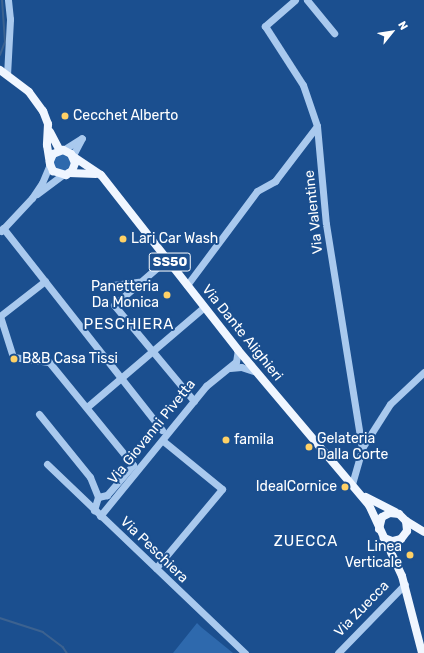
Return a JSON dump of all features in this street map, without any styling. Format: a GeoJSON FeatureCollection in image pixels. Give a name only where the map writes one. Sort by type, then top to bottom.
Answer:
{"type":"FeatureCollection","features":[{"type":"Feature","properties":{"kind":"main road"},"geometry":{"type":"LineString","coordinates":[[3,72],[37,101],[45,114],[48,129],[50,162],[56,173],[66,174],[82,172],[101,175]]}},
{"type":"Feature","properties":{"kind":"main road"},"geometry":{"type":"LineString","coordinates":[[48,129],[61,150],[50,162]]}},
{"type":"Feature","properties":{"kind":"main road","name":"SS50"},"geometry":{"type":"LineString","coordinates":[[61,150],[73,156]]}},
{"type":"Feature","properties":{"kind":"main road"},"geometry":{"type":"LineString","coordinates":[[66,174],[74,166],[73,156]]}},
{"type":"Feature","properties":{"kind":"main road","name":"Via Dante Alighieri"},"geometry":{"type":"LineString","coordinates":[[73,156],[101,175],[238,350],[369,505],[379,530]]}},
{"type":"Feature","properties":{"kind":"main road","name":"Via Dante Alighieri"},"geometry":{"type":"LineString","coordinates":[[352,484],[374,503],[399,514]]}},
{"type":"Feature","properties":{"kind":"main road"},"geometry":{"type":"LineString","coordinates":[[422,653],[405,584],[396,560],[379,530],[380,521],[386,514],[399,514],[406,521],[424,532]]}},
{"type":"Feature","properties":{"kind":"main road"},"geometry":{"type":"LineString","coordinates":[[396,560],[396,550],[402,537],[407,531],[406,521]]}},
{"type":"Feature","properties":{"kind":"main road"},"geometry":{"type":"LineString","coordinates":[[384,538],[392,541],[402,537],[424,535]]}},
{"type":"Feature","properties":{"kind":"street"},"geometry":{"type":"LineString","coordinates":[[3,72],[10,19],[8,0]]}},
{"type":"Feature","properties":{"kind":"street","name":"Via Valentine"},"geometry":{"type":"LineString","coordinates":[[295,0],[264,26],[303,85],[316,126],[326,224],[362,448]]}},
{"type":"Feature","properties":{"kind":"street"},"geometry":{"type":"LineString","coordinates":[[307,0],[334,33]]}},
{"type":"Feature","properties":{"kind":"street"},"geometry":{"type":"LineString","coordinates":[[187,285],[256,191],[275,181],[316,126]]}},
{"type":"Feature","properties":{"kind":"street"},"geometry":{"type":"LineString","coordinates":[[61,150],[82,138],[73,156]]}},
{"type":"Feature","properties":{"kind":"street"},"geometry":{"type":"LineString","coordinates":[[50,162],[42,183],[32,198],[2,230],[45,281],[162,430]]}},
{"type":"Feature","properties":{"kind":"street"},"geometry":{"type":"LineString","coordinates":[[32,198],[66,174]]}},
{"type":"Feature","properties":{"kind":"street"},"geometry":{"type":"LineString","coordinates":[[167,259],[114,303],[194,401]]}},
{"type":"Feature","properties":{"kind":"street"},"geometry":{"type":"LineString","coordinates":[[45,281],[0,316],[13,357],[50,362],[132,465],[108,495],[97,495],[88,499],[88,503]]}},
{"type":"Feature","properties":{"kind":"street"},"geometry":{"type":"LineString","coordinates":[[112,285],[139,282]]}},
{"type":"Feature","properties":{"kind":"street"},"geometry":{"type":"LineString","coordinates":[[87,407],[204,307]]}},
{"type":"Feature","properties":{"kind":"street"},"geometry":{"type":"LineString","coordinates":[[235,364],[238,358],[238,350]]}},
{"type":"Feature","properties":{"kind":"street"},"geometry":{"type":"LineString","coordinates":[[235,364],[246,363],[255,370]]}},
{"type":"Feature","properties":{"kind":"street","name":"Via Giovanni Pivetta"},"geometry":{"type":"LineString","coordinates":[[100,516],[211,381],[235,364]]}},
{"type":"Feature","properties":{"kind":"street"},"geometry":{"type":"LineString","coordinates":[[227,369],[241,367],[255,370]]}},
{"type":"Feature","properties":{"kind":"street"},"geometry":{"type":"LineString","coordinates":[[352,484],[362,448],[390,404],[424,372]]}},
{"type":"Feature","properties":{"kind":"street"},"geometry":{"type":"LineString","coordinates":[[39,414],[90,477],[97,495],[94,510]]}},
{"type":"Feature","properties":{"kind":"street"},"geometry":{"type":"LineString","coordinates":[[156,568],[222,488],[162,440]]}},
{"type":"Feature","properties":{"kind":"street","name":"Via Peschiera"},"geometry":{"type":"LineString","coordinates":[[48,464],[100,516],[245,653]]}},
{"type":"Feature","properties":{"kind":"street","name":"Via Zuecca"},"geometry":{"type":"LineString","coordinates":[[338,653],[405,584]]}},
{"type":"Feature","properties":{"kind":"shaded area"},"geometry":{"type":"Polygon","coordinates":[[[59,151],[74,160],[66,174],[52,167],[54,155],[59,151]]]}},
{"type":"Feature","properties":{"kind":"shaded area"},"geometry":{"type":"Polygon","coordinates":[[[197,623],[201,627],[233,653],[173,653],[197,623]]]}},
{"type":"Feature","properties":{"kind":"waterway"},"geometry":{"type":"LineString","coordinates":[[0,55],[5,42],[2,0]]}},
{"type":"Feature","properties":{"kind":"waterway"},"geometry":{"type":"LineString","coordinates":[[0,618],[43,632],[63,647],[67,653]]}},
{"type":"Feature","properties":{"kind":"place","name":"Cecchet Alberto"},"geometry":{"type":"Point","coordinates":[65,116]}},
{"type":"Feature","properties":{"kind":"place","name":"Lari Car Wash"},"geometry":{"type":"Point","coordinates":[123,239]}},
{"type":"Feature","properties":{"kind":"place","name":"Panetteria Da Monica"},"geometry":{"type":"Point","coordinates":[167,295]}},
{"type":"Feature","properties":{"kind":"place","name":"B&B Casa Tissi"},"geometry":{"type":"Point","coordinates":[14,359]}},
{"type":"Feature","properties":{"kind":"place","name":"famila"},"geometry":{"type":"Point","coordinates":[226,440]}},
{"type":"Feature","properties":{"kind":"place","name":"Gelateria Dalla Corte"},"geometry":{"type":"Point","coordinates":[309,447]}},
{"type":"Feature","properties":{"kind":"place","name":"IdealCornice"},"geometry":{"type":"Point","coordinates":[345,487]}},
{"type":"Feature","properties":{"kind":"place","name":"Linea Verticale"},"geometry":{"type":"Point","coordinates":[410,555]}},
{"type":"Feature","properties":{"kind":"district","name":"PESCHIERA"},"geometry":{"type":"Point","coordinates":[129,325]}},
{"type":"Feature","properties":{"kind":"district","name":"ZUECCA"},"geometry":{"type":"Point","coordinates":[306,542]}}]}
